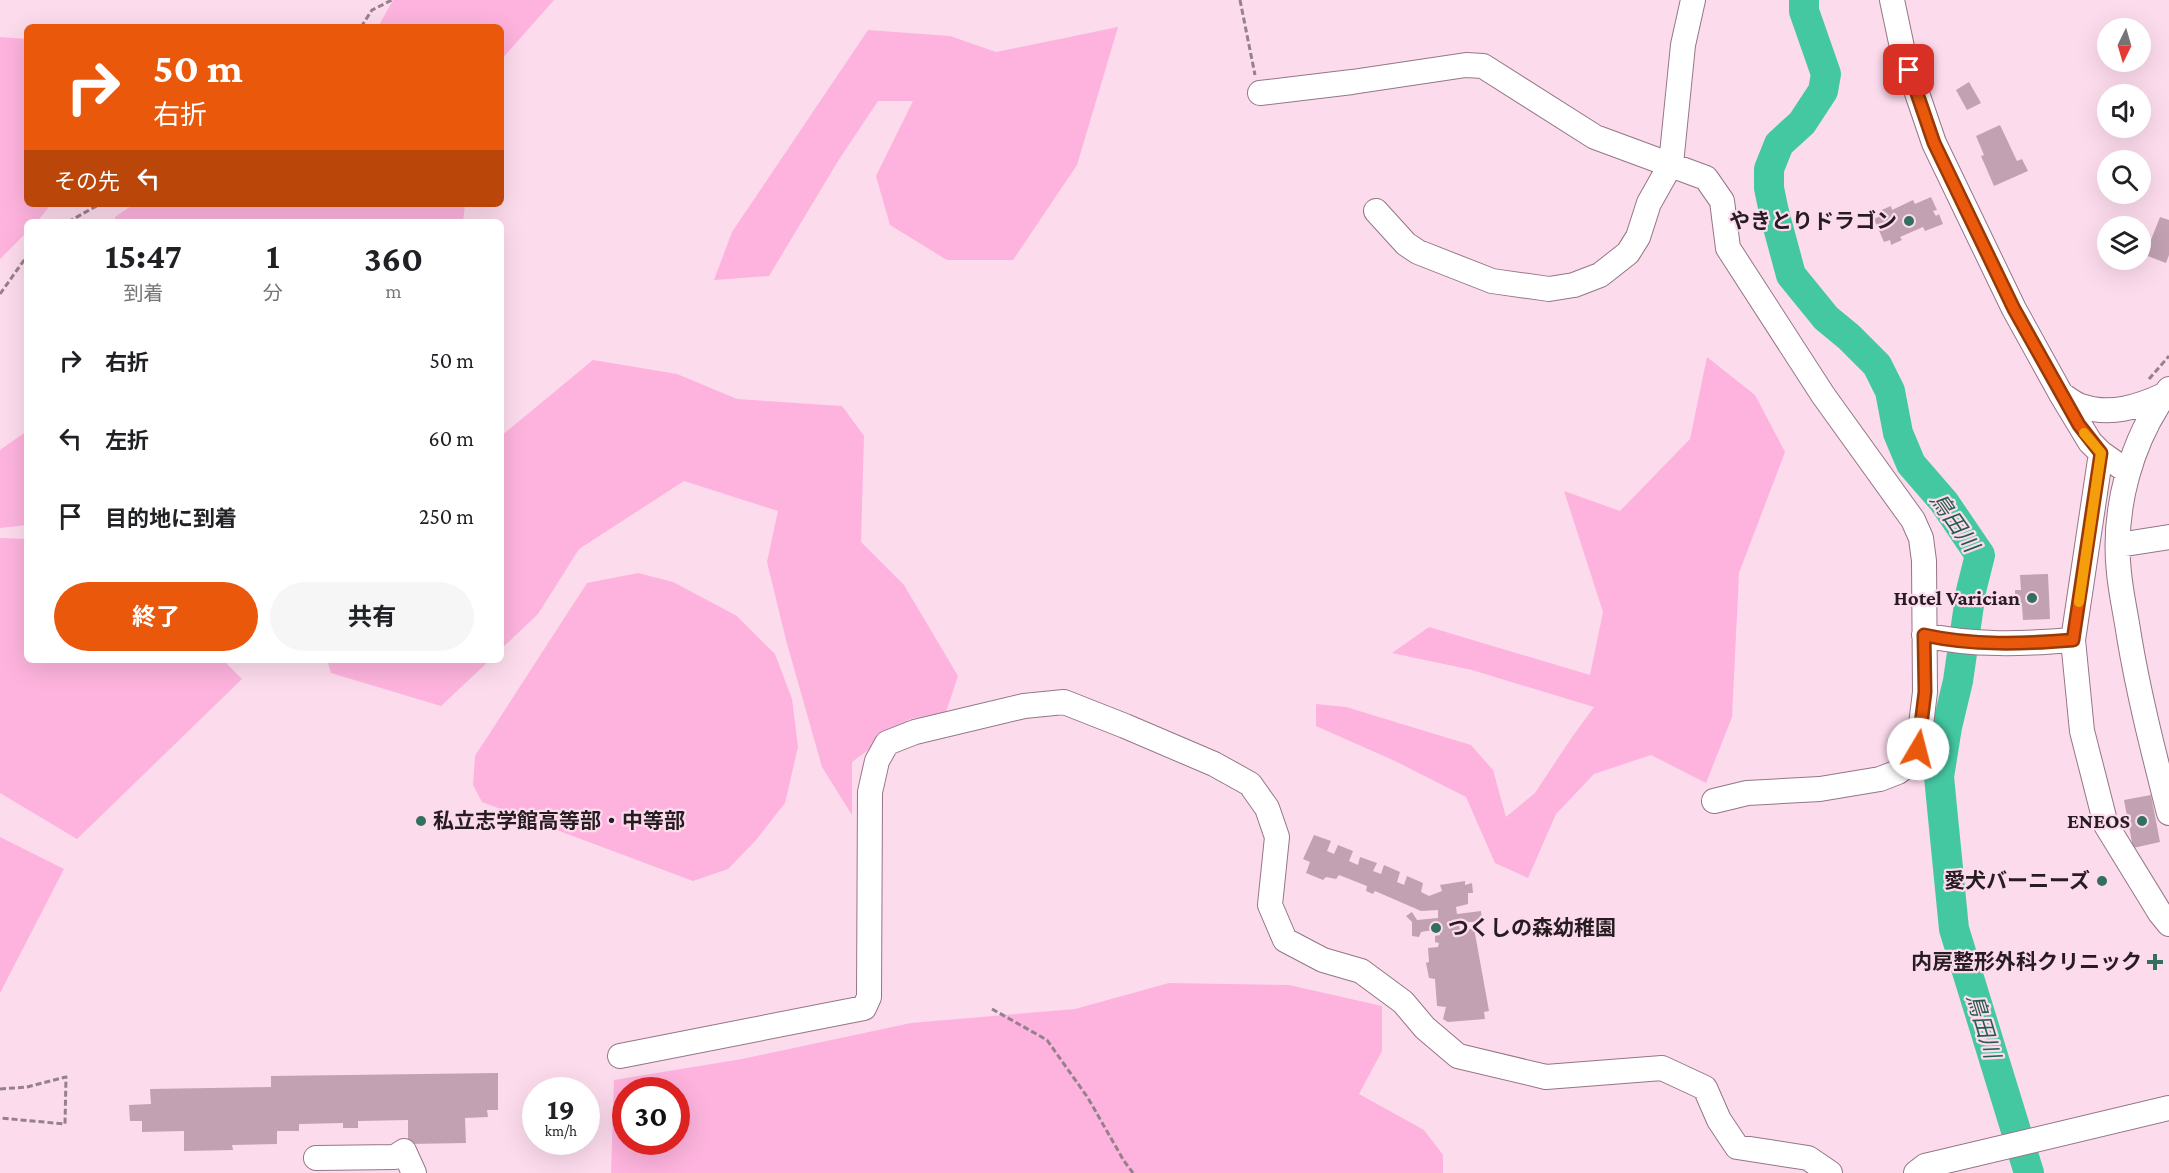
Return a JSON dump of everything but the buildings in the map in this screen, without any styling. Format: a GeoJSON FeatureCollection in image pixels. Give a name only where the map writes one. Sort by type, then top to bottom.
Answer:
{"type":"FeatureCollection","features":[{"type":"Feature","properties":{"kind":"street"},"geometry":{"type":"LineString","coordinates":[[1376,211],[1406,244],[1418,252],[1492,281],[1549,289],[1574,285],[1600,275],[1628,253],[1638,237],[1648,203],[1671,164],[1683,45],[1693,0]]}},
{"type":"Feature","properties":{"kind":"street"},"geometry":{"type":"LineString","coordinates":[[1892,0],[1903,52],[1934,143],[2014,309],[2090,442],[2101,453],[2128,472]]}},
{"type":"Feature","properties":{"kind":"street"},"geometry":{"type":"LineString","coordinates":[[1260,93],[1466,65],[1483,66],[1595,137],[1706,178],[1722,201],[1728,248],[1823,395],[1913,520],[1921,538],[1930,636],[1918,749],[1910,763],[1898,772],[1880,779],[1820,789],[1747,793],[1714,801]]}},
{"type":"Feature","properties":{"kind":"street"},"geometry":{"type":"LineString","coordinates":[[2061,394],[2080,406],[2103,410],[2125,410],[2145,404],[2159,390]]}},
{"type":"Feature","properties":{"kind":"street"},"geometry":{"type":"LineString","coordinates":[[2159,390],[2128,472],[2120,508],[2119,572],[2139,698],[2169,813]]}},
{"type":"Feature","properties":{"kind":"street"},"geometry":{"type":"LineString","coordinates":[[2101,453],[2073,640],[2082,731],[2106,825],[2169,924]]}},
{"type":"Feature","properties":{"kind":"street"},"geometry":{"type":"LineString","coordinates":[[2119,545],[2169,537]]}},
{"type":"Feature","properties":{"kind":"street"},"geometry":{"type":"LineString","coordinates":[[1930,636],[1993,643],[2073,640]]}},
{"type":"Feature","properties":{"kind":"street"},"geometry":{"type":"LineString","coordinates":[[620,1056],[864,1008],[868,997],[870,792],[877,761],[887,743],[915,732],[1024,706],[1064,702],[1214,764],[1250,784],[1267,808],[1277,837],[1270,905],[1285,940],[1323,960],[1361,971],[1403,1002],[1425,1028],[1458,1056],[1546,1077],[1662,1068],[1705,1089],[1719,1120],[1737,1147],[1808,1158],[1830,1173]]}},
{"type":"Feature","properties":{"kind":"street"},"geometry":{"type":"LineString","coordinates":[[1916,1173],[1925,1166],[1985,1150],[2169,1108]]}},
{"type":"Feature","properties":{"kind":"street"},"geometry":{"type":"LineString","coordinates":[[316,1158],[395,1157],[404,1151],[414,1173]]}},
{"type":"Feature","properties":{"kind":"path"},"geometry":{"type":"LineString","coordinates":[[363,24],[372,10],[392,0]]}},
{"type":"Feature","properties":{"kind":"path"},"geometry":{"type":"LineString","coordinates":[[1240,0],[1260,93]]}},
{"type":"Feature","properties":{"kind":"path"},"geometry":{"type":"LineString","coordinates":[[73,219],[95,207]]}},
{"type":"Feature","properties":{"kind":"path"},"geometry":{"type":"LineString","coordinates":[[0,294],[24,260]]}},
{"type":"Feature","properties":{"kind":"path"},"geometry":{"type":"LineString","coordinates":[[2159,390],[2169,356]]}},
{"type":"Feature","properties":{"kind":"path"},"geometry":{"type":"LineString","coordinates":[[992,1009],[1047,1040],[1088,1098],[1133,1173]]}},
{"type":"Feature","properties":{"kind":"path"},"geometry":{"type":"LineString","coordinates":[[0,1089],[27,1087],[66,1077],[65,1124],[0,1118]]}},
{"type":"Feature","properties":{"kind":"shaded area"},"geometry":{"type":"Polygon","coordinates":[[[393,0],[554,0],[504,57],[504,24],[380,24],[393,0]]]}},
{"type":"Feature","properties":{"kind":"shaded area"},"geometry":{"type":"Polygon","coordinates":[[[1118,27],[1077,165],[1013,260],[947,260],[890,225],[876,176],[913,101],[878,101],[838,161],[769,276],[714,280],[732,232],[868,30],[950,36],[996,52],[1118,27]]]}},
{"type":"Feature","properties":{"kind":"shaded area"},"geometry":{"type":"Polygon","coordinates":[[[0,37],[24,39],[24,207],[49,207],[39,219],[24,219],[24,235],[0,259],[0,37]]]}},
{"type":"Feature","properties":{"kind":"shaded area"},"geometry":{"type":"Polygon","coordinates":[[[130,207],[465,207],[463,219],[115,219],[130,207]]]}},
{"type":"Feature","properties":{"kind":"shaded area"},"geometry":{"type":"Polygon","coordinates":[[[1707,357],[1755,395],[1785,452],[1739,573],[1732,717],[1706,783],[1651,755],[1594,774],[1556,814],[1528,878],[1495,863],[1466,797],[1395,761],[1316,726],[1316,704],[1346,707],[1471,745],[1493,770],[1506,817],[1535,793],[1594,707],[1472,670],[1392,653],[1429,627],[1590,675],[1603,612],[1564,491],[1620,511],[1690,439],[1707,357]]]}},
{"type":"Feature","properties":{"kind":"shaded area"},"geometry":{"type":"Polygon","coordinates":[[[593,360],[677,374],[737,399],[842,406],[864,436],[861,542],[904,585],[958,676],[946,712],[910,719],[852,762],[852,815],[822,767],[786,640],[767,562],[778,511],[684,481],[579,549],[538,614],[504,646],[504,434],[593,360]]]}},
{"type":"Feature","properties":{"kind":"shaded area"},"geometry":{"type":"Polygon","coordinates":[[[24,433],[24,525],[0,528],[0,450],[24,433]]]}},
{"type":"Feature","properties":{"kind":"shaded area"},"geometry":{"type":"Polygon","coordinates":[[[0,538],[24,539],[24,663],[226,663],[242,679],[77,839],[0,793],[0,538]]]}},
{"type":"Feature","properties":{"kind":"shaded area"},"geometry":{"type":"Polygon","coordinates":[[[638,573],[673,582],[737,616],[775,654],[792,699],[798,747],[785,803],[756,840],[728,869],[693,881],[482,802],[473,785],[475,756],[587,583],[638,573]]]}},
{"type":"Feature","properties":{"kind":"shaded area"},"geometry":{"type":"Polygon","coordinates":[[[328,663],[487,663],[441,706],[331,673],[328,663]]]}},
{"type":"Feature","properties":{"kind":"shaded area"},"geometry":{"type":"Polygon","coordinates":[[[0,837],[64,869],[0,993],[0,837]]]}},
{"type":"Feature","properties":{"kind":"shaded area"},"geometry":{"type":"Polygon","coordinates":[[[1169,983],[1289,985],[1382,1006],[1382,1051],[1359,1094],[1424,1130],[1443,1155],[1443,1173],[611,1173],[612,1142],[612,1155],[690,1155],[690,1077],[632,1077],[742,1059],[911,1023],[1075,1009],[1169,983]]]}},
{"type":"Feature","properties":{"kind":"waterway","name":"鳥田川"},"geometry":{"type":"LineString","coordinates":[[1804,0],[1804,11],[1826,74],[1823,91],[1802,123],[1779,144],[1769,169],[1769,188],[1791,275],[1826,318],[1877,365],[1890,391],[1898,433],[1911,464],[1944,502],[1980,555],[1971,591],[1958,681],[1947,727],[1939,777],[1954,929],[2029,1173]]}},
{"type":"Feature","properties":{"kind":"slow traffic"},"geometry":{"type":"LineString","coordinates":[[2079,602],[2101,453],[2084,433]]}},
{"type":"Feature","properties":{"kind":"place","name":"やきとりドラゴン"},"geometry":{"type":"Point","coordinates":[1909,221]}},
{"type":"Feature","properties":{"kind":"place","name":"Hotel Varician"},"geometry":{"type":"Point","coordinates":[2032,598]}},
{"type":"Feature","properties":{"kind":"place","name":"私立志学館高等部・中等部"},"geometry":{"type":"Point","coordinates":[421,821]}},
{"type":"Feature","properties":{"kind":"place","name":"ENEOS"},"geometry":{"type":"Point","coordinates":[2142,821]}},
{"type":"Feature","properties":{"kind":"place","name":"愛犬バーニーズ"},"geometry":{"type":"Point","coordinates":[2102,881]}},
{"type":"Feature","properties":{"kind":"place","name":"つくしの森幼稚園"},"geometry":{"type":"Point","coordinates":[1436,928]}},
{"type":"Feature","properties":{"kind":"place","name":"内房整形外科クリニック"},"geometry":{"type":"Point","coordinates":[2155,962]}},
{"type":"Feature","properties":{"kind":"route"},"geometry":{"type":"LineString","coordinates":[[1909,70],[1934,143],[2014,309],[2079,425],[2090,442],[2101,453],[2073,640],[1993,643],[1924,635],[1925,692],[1918,749]]}}]}
